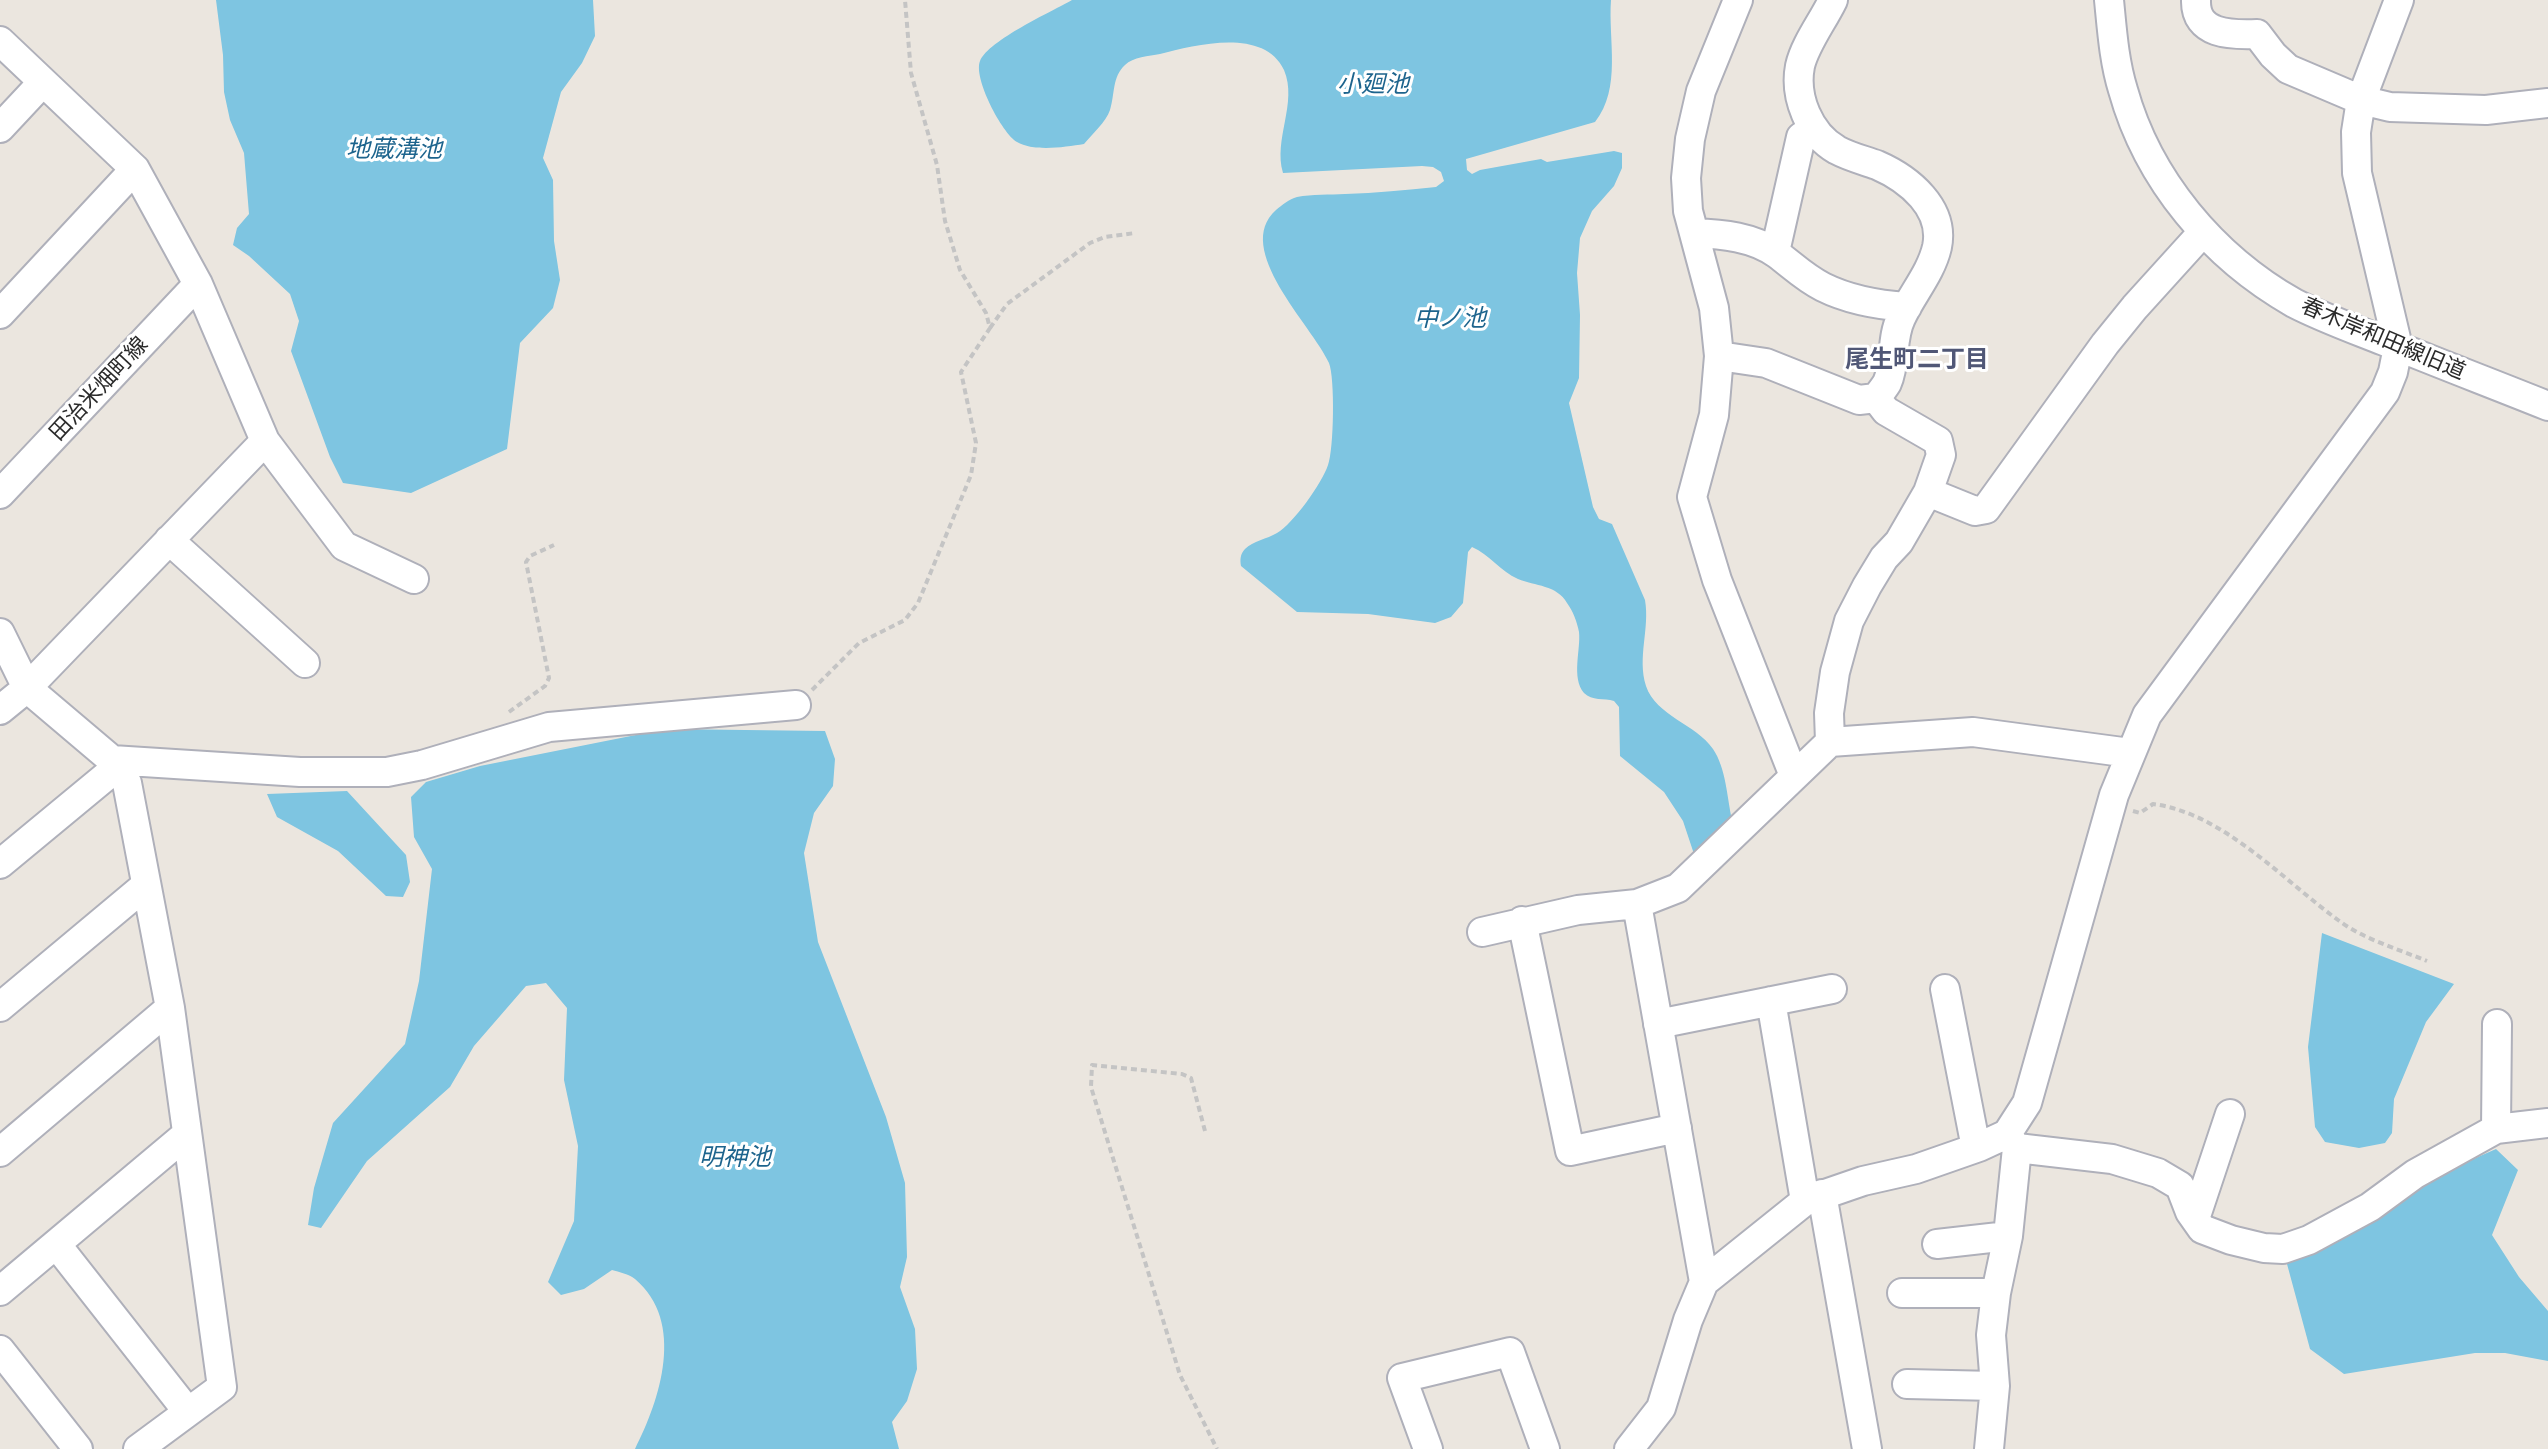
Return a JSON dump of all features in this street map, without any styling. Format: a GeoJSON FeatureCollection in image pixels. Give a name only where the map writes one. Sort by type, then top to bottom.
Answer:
{"type":"FeatureCollection","features":[{"type":"Feature","properties":{"kind":"street"},"geometry":{"type":"LineString","coordinates":[[1738,0],[1701,91],[1690,139],[1686,178],[1688,211],[1714,308],[1719,356],[1714,415],[1692,497],[1717,580],[1794,776]]}},
{"type":"Feature","properties":{"kind":"street"},"geometry":{"type":"LineString","coordinates":[[1719,356],[1766,363],[1859,400],[1876,398],[1888,382],[1896,329],[1928,270],[1937,246],[1938,223],[1929,203],[1907,183],[1877,165],[1834,148],[1813,129],[1804,109],[1798,82],[1800,62],[1833,0]]}},
{"type":"Feature","properties":{"kind":"street","name":"春木岸和田線旧道"},"geometry":{"type":"LineString","coordinates":[[2109,0],[2117,68],[2133,119],[2171,193],[2222,250],[2294,302],[2548,406]]}},
{"type":"Feature","properties":{"kind":"street"},"geometry":{"type":"LineString","coordinates":[[2196,0],[2196,10],[2206,26],[2226,35],[2257,34],[2288,69],[2361,100],[2390,107],[2486,110],[2548,103]]}},
{"type":"Feature","properties":{"kind":"street"},"geometry":{"type":"LineString","coordinates":[[1989,1449],[1995,1386],[1991,1335],[2008,1236],[2012,1141],[2027,1103],[2111,804],[2130,753],[2147,715],[2385,392],[2393,372],[2398,347],[2357,173],[2356,132],[2361,100],[2399,0]]}},
{"type":"Feature","properties":{"kind":"street"},"geometry":{"type":"LineString","coordinates":[[0,41],[135,169],[198,284],[265,441],[344,546],[414,579]]}},
{"type":"Feature","properties":{"kind":"street"},"geometry":{"type":"LineString","coordinates":[[0,128],[43,82]]}},
{"type":"Feature","properties":{"kind":"street"},"geometry":{"type":"LineString","coordinates":[[1775,252],[1801,137],[1813,129]]}},
{"type":"Feature","properties":{"kind":"street"},"geometry":{"type":"LineString","coordinates":[[0,314],[135,169]]}},
{"type":"Feature","properties":{"kind":"street"},"geometry":{"type":"LineString","coordinates":[[1928,492],[1975,511],[1986,509],[2105,344],[2203,232]]}},
{"type":"Feature","properties":{"kind":"street"},"geometry":{"type":"LineString","coordinates":[[1694,233],[1722,234],[1775,252],[1803,276],[1826,289],[1882,305],[1907,307]]}},
{"type":"Feature","properties":{"kind":"street","name":"田治米畑町線"},"geometry":{"type":"LineString","coordinates":[[0,494],[198,284]]}},
{"type":"Feature","properties":{"kind":"street"},"geometry":{"type":"LineString","coordinates":[[1830,742],[1829,713],[1835,672],[1849,621],[1872,577],[1899,542],[1928,492],[1941,455],[1938,441],[1886,411],[1876,398]]}},
{"type":"Feature","properties":{"kind":"street"},"geometry":{"type":"LineString","coordinates":[[0,710],[27,688],[265,441]]}},
{"type":"Feature","properties":{"kind":"street"},"geometry":{"type":"LineString","coordinates":[[169,540],[305,663]]}},
{"type":"Feature","properties":{"kind":"street"},"geometry":{"type":"LineString","coordinates":[[0,633],[27,688],[114,764],[127,783],[170,1008],[222,1387],[138,1449]]}},
{"type":"Feature","properties":{"kind":"street"},"geometry":{"type":"LineString","coordinates":[[0,864],[114,764],[300,772],[387,772],[422,765],[549,727],[796,705]]}},
{"type":"Feature","properties":{"kind":"street"},"geometry":{"type":"LineString","coordinates":[[1482,932],[1578,910],[1637,904],[1678,888],[1830,742],[1973,732],[2130,753]]}},
{"type":"Feature","properties":{"kind":"street"},"geometry":{"type":"LineString","coordinates":[[0,1007],[146,885]]}},
{"type":"Feature","properties":{"kind":"street"},"geometry":{"type":"LineString","coordinates":[[1637,904],[1704,1282]]}},
{"type":"Feature","properties":{"kind":"street"},"geometry":{"type":"LineString","coordinates":[[1522,921],[1570,1151],[1677,1128]]}},
{"type":"Feature","properties":{"kind":"street"},"geometry":{"type":"LineString","coordinates":[[1658,1024],[1832,989]]}},
{"type":"Feature","properties":{"kind":"street"},"geometry":{"type":"LineString","coordinates":[[1945,989],[1976,1148]]}},
{"type":"Feature","properties":{"kind":"street"},"geometry":{"type":"LineString","coordinates":[[1771,1001],[1867,1449]]}},
{"type":"Feature","properties":{"kind":"street"},"geometry":{"type":"LineString","coordinates":[[0,1152],[170,1008]]}},
{"type":"Feature","properties":{"kind":"street"},"geometry":{"type":"LineString","coordinates":[[2496,1129],[2497,1024]]}},
{"type":"Feature","properties":{"kind":"street"},"geometry":{"type":"LineString","coordinates":[[2195,1219],[2230,1114]]}},
{"type":"Feature","properties":{"kind":"street"},"geometry":{"type":"LineString","coordinates":[[1629,1449],[1661,1408],[1688,1320],[1704,1282],[1814,1198],[1976,1148],[2012,1141],[2112,1159],[2158,1173],[2180,1186],[2202,1229],[2231,1240],[2283,1249],[2309,1240],[2370,1207],[2415,1174],[2496,1129],[2548,1123]]}},
{"type":"Feature","properties":{"kind":"street"},"geometry":{"type":"LineString","coordinates":[[0,1291],[187,1134]]}},
{"type":"Feature","properties":{"kind":"street"},"geometry":{"type":"LineString","coordinates":[[1937,1244],[2008,1236]]}},
{"type":"Feature","properties":{"kind":"street"},"geometry":{"type":"LineString","coordinates":[[56,1244],[188,1412]]}},
{"type":"Feature","properties":{"kind":"street"},"geometry":{"type":"LineString","coordinates":[[1902,1293],[1996,1293]]}},
{"type":"Feature","properties":{"kind":"street"},"geometry":{"type":"LineString","coordinates":[[0,1350],[78,1449]]}},
{"type":"Feature","properties":{"kind":"street"},"geometry":{"type":"LineString","coordinates":[[1428,1449],[1402,1378],[1510,1352],[1545,1449]]}},
{"type":"Feature","properties":{"kind":"street"},"geometry":{"type":"LineString","coordinates":[[1907,1384],[1995,1386]]}},
{"type":"Feature","properties":{"kind":"path"},"geometry":{"type":"LineString","coordinates":[[905,0],[911,73],[937,165],[945,221],[960,270],[986,313],[990,328]]}},
{"type":"Feature","properties":{"kind":"path"},"geometry":{"type":"LineString","coordinates":[[796,705],[859,643],[905,620],[918,603],[971,475],[976,443],[961,372],[1007,304],[1090,243],[1105,237],[1135,233]]}},
{"type":"Feature","properties":{"kind":"path"},"geometry":{"type":"LineString","coordinates":[[508,713],[545,686],[549,678],[526,562],[530,556],[554,545]]}},
{"type":"Feature","properties":{"kind":"path"},"geometry":{"type":"LineString","coordinates":[[2111,804],[2140,813],[2153,804],[2171,806],[2219,827],[2341,922],[2427,961]]}},
{"type":"Feature","properties":{"kind":"path"},"geometry":{"type":"LineString","coordinates":[[1205,1131],[1191,1078],[1182,1074],[1092,1065],[1091,1087],[1180,1375],[1217,1449]]}},
{"type":"Feature","properties":{"kind":"water","name":"地蔵溝池"},"geometry":{"type":"Polygon","coordinates":[[[216,0],[593,0],[595,36],[582,63],[561,92],[543,158],[553,180],[554,241],[560,280],[553,308],[520,343],[507,449],[411,493],[343,483],[330,457],[291,351],[299,321],[290,294],[233,245],[237,228],[249,214],[244,153],[230,120],[224,92],[216,0]]]}},
{"type":"Feature","properties":{"kind":"water","name":"中ノ池"},"geometry":{"type":"Polygon","coordinates":[[[1072,0],[1611,0],[1611,79],[1603,109],[1595,122],[1466,159],[1467,170],[1472,174],[1541,159],[1547,162],[1614,151],[1622,153],[1622,168],[1614,186],[1592,211],[1580,238],[1577,273],[1579,378],[1569,403],[1593,507],[1599,519],[1612,524],[1645,600],[1643,664],[1646,686],[1658,705],[1706,740],[1723,774],[1732,820],[1694,854],[1683,821],[1664,792],[1620,756],[1619,707],[1614,701],[1587,696],[1580,687],[1577,672],[1578,628],[1571,610],[1558,593],[1512,576],[1472,547],[1468,552],[1463,603],[1451,617],[1435,623],[1368,614],[1297,612],[1241,566],[1245,549],[1284,528],[1306,502],[1325,473],[1332,444],[1333,398],[1329,363],[1269,266],[1263,245],[1265,226],[1276,210],[1297,197],[1436,187],[1444,181],[1441,172],[1422,166],[1283,173],[1281,147],[1288,95],[1284,70],[1274,57],[1261,48],[1228,42],[1132,60],[1118,75],[1108,114],[1084,144],[1041,148],[1017,142],[1004,128],[990,104],[981,80],[980,61],[995,44],[1072,0]]]}},
{"type":"Feature","properties":{"kind":"water","name":"明神池"},"geometry":{"type":"Polygon","coordinates":[[[666,729],[825,731],[835,759],[833,786],[814,813],[804,853],[818,942],[886,1117],[905,1183],[907,1257],[900,1287],[915,1329],[917,1369],[907,1401],[892,1422],[899,1449],[635,1449],[653,1408],[664,1362],[660,1317],[651,1297],[633,1277],[612,1270],[584,1289],[561,1295],[548,1282],[574,1221],[578,1146],[564,1080],[567,1008],[546,983],[526,986],[474,1046],[450,1087],[367,1161],[321,1228],[308,1225],[314,1188],[333,1123],[405,1044],[419,981],[432,869],[414,837],[411,797],[426,782],[480,766],[666,729]]]}},
{"type":"Feature","properties":{"kind":"water"},"geometry":{"type":"Polygon","coordinates":[[[347,791],[406,855],[410,882],[403,897],[386,896],[338,851],[277,817],[267,794],[347,791]]]}},
{"type":"Feature","properties":{"kind":"water"},"geometry":{"type":"Polygon","coordinates":[[[2322,933],[2454,984],[2426,1022],[2394,1099],[2392,1133],[2385,1143],[2359,1148],[2325,1142],[2315,1127],[2308,1047],[2322,933]]]}},
{"type":"Feature","properties":{"kind":"water"},"geometry":{"type":"Polygon","coordinates":[[[2496,1149],[2518,1170],[2492,1235],[2519,1277],[2548,1311],[2548,1361],[2505,1353],[2475,1353],[2344,1374],[2310,1349],[2287,1264],[2446,1171],[2496,1149]]]}},
{"type":"Feature","properties":{"kind":"district","name":"尾生町二丁目"},"geometry":{"type":"Point","coordinates":[1917,360]}},
{"type":"Feature","properties":{"kind":"water label","name":"小廻池"},"geometry":{"type":"Point","coordinates":[1373,85]}}]}
